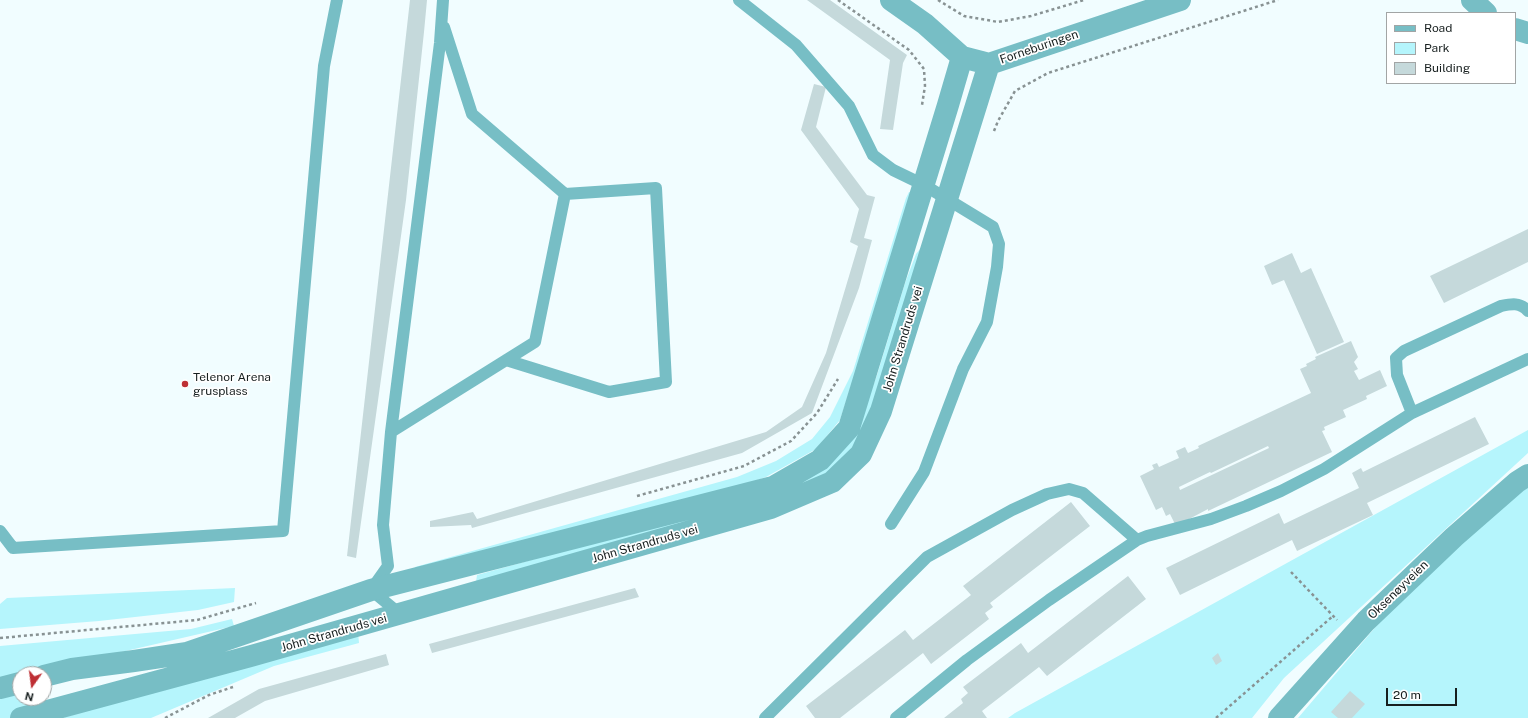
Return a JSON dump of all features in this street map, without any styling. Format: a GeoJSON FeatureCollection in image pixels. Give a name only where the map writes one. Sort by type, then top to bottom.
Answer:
{"type":"FeatureCollection","features":[{"type":"Feature","properties":{"kind":"street","name":"Forneburingen"},"geometry":{"type":"LineString","coordinates":[[891,0],[925,24],[962,57],[989,64],[1180,0]]}},
{"type":"Feature","properties":{"kind":"street"},"geometry":{"type":"LineString","coordinates":[[1472,0],[1485,12]]}},
{"type":"Feature","properties":{"kind":"street"},"geometry":{"type":"LineString","coordinates":[[1516,29],[1528,33]]}},
{"type":"Feature","properties":{"kind":"street","name":"John Strandruds vei"},"geometry":{"type":"LineString","coordinates":[[52,674],[72,669],[187,653],[371,590],[773,487],[820,460],[849,428],[962,57]]}},
{"type":"Feature","properties":{"kind":"street","name":"John Strandruds vei"},"geometry":{"type":"LineString","coordinates":[[21,718],[251,656],[771,508],[832,482],[861,454],[881,411],[989,64]]}},
{"type":"Feature","properties":{"kind":"street","name":"Oksenøyveien"},"geometry":{"type":"LineString","coordinates":[[1279,718],[1366,621],[1454,537],[1517,482],[1528,475]]}},
{"type":"Feature","properties":{"kind":"street"},"geometry":{"type":"LineString","coordinates":[[0,688],[12,685]]}},
{"type":"Feature","properties":{"kind":"lane"},"geometry":{"type":"LineString","coordinates":[[0,532],[12,548],[283,530],[324,66],[337,0]]}},
{"type":"Feature","properties":{"kind":"lane"},"geometry":{"type":"LineString","coordinates":[[400,614],[371,590],[388,566],[383,525],[391,432],[440,43],[443,0]]}},
{"type":"Feature","properties":{"kind":"lane"},"geometry":{"type":"LineString","coordinates":[[739,0],[796,45],[849,106],[874,155],[893,170],[924,185],[993,227],[999,244],[997,267],[987,322],[963,369],[924,472],[891,524]]}},
{"type":"Feature","properties":{"kind":"lane"},"geometry":{"type":"LineString","coordinates":[[442,20],[472,114],[565,194],[656,188],[666,382],[609,392],[506,360]]}},
{"type":"Feature","properties":{"kind":"lane"},"geometry":{"type":"LineString","coordinates":[[391,432],[535,342],[565,194]]}},
{"type":"Feature","properties":{"kind":"lane"},"geometry":{"type":"LineString","coordinates":[[1412,413],[1397,375],[1396,358],[1404,351],[1500,306],[1512,303],[1523,306],[1528,311]]}},
{"type":"Feature","properties":{"kind":"lane"},"geometry":{"type":"LineString","coordinates":[[896,718],[967,660],[1049,600],[1137,540],[1211,519],[1281,491],[1324,469],[1412,413],[1528,359]]}},
{"type":"Feature","properties":{"kind":"lane"},"geometry":{"type":"LineString","coordinates":[[765,718],[927,558],[1012,510],[1047,494],[1069,489],[1083,493],[1137,540]]}},
{"type":"Feature","properties":{"kind":"path"},"geometry":{"type":"LineString","coordinates":[[838,0],[909,50],[924,69],[925,86],[921,109]]}},
{"type":"Feature","properties":{"kind":"path"},"geometry":{"type":"LineString","coordinates":[[938,0],[964,16],[998,22],[1030,16],[1084,0]]}},
{"type":"Feature","properties":{"kind":"path"},"geometry":{"type":"LineString","coordinates":[[994,133],[998,121],[1015,91],[1048,73],[1278,0]]}},
{"type":"Feature","properties":{"kind":"path"},"geometry":{"type":"LineString","coordinates":[[630,498],[744,466],[790,441],[817,412],[840,375]]}},
{"type":"Feature","properties":{"kind":"path"},"geometry":{"type":"LineString","coordinates":[[1291,572],[1352,636]]}},
{"type":"Feature","properties":{"kind":"path"},"geometry":{"type":"LineString","coordinates":[[0,638],[196,620],[258,602]]}},
{"type":"Feature","properties":{"kind":"path"},"geometry":{"type":"LineString","coordinates":[[1216,718],[1333,616]]}},
{"type":"Feature","properties":{"kind":"path"},"geometry":{"type":"LineString","coordinates":[[164,718],[209,695],[238,685]]}},
{"type":"Feature","properties":{"kind":"green space"},"geometry":{"type":"Polygon","coordinates":[[[909,192],[913,193],[840,420],[816,449],[766,477],[723,492],[422,577],[415,567],[737,477],[776,461],[812,439],[830,417],[853,371],[909,192]]]}},
{"type":"Feature","properties":{"kind":"green space"},"geometry":{"type":"Polygon","coordinates":[[[924,244],[876,401],[854,447],[841,463],[816,481],[796,490],[476,582],[477,575],[744,501],[782,488],[863,413],[877,375],[905,283],[916,254],[924,244]]]}},
{"type":"Feature","properties":{"kind":"green space"},"geometry":{"type":"Polygon","coordinates":[[[1528,430],[1528,453],[1284,678],[1252,718],[1008,718],[1015,713],[1528,430]]]}},
{"type":"Feature","properties":{"kind":"green space"},"geometry":{"type":"Polygon","coordinates":[[[1528,471],[1528,718],[1298,718],[1470,516],[1528,471]]]}},
{"type":"Feature","properties":{"kind":"green space"},"geometry":{"type":"Polygon","coordinates":[[[235,588],[234,602],[198,610],[99,621],[0,629],[0,604],[7,598],[235,588]]]}},
{"type":"Feature","properties":{"kind":"green space"},"geometry":{"type":"Polygon","coordinates":[[[232,619],[234,626],[52,668],[52,666],[12,666],[12,706],[36,706],[40,718],[0,718],[0,646],[191,629],[232,619]]]}},
{"type":"Feature","properties":{"kind":"green space"},"geometry":{"type":"Polygon","coordinates":[[[358,632],[359,643],[274,666],[151,718],[62,718],[358,632]]]}},
{"type":"Feature","properties":{"kind":"building"},"geometry":{"type":"Polygon","coordinates":[[[410,0],[427,0],[424,32],[406,200],[356,558],[347,556],[410,0]]]}},
{"type":"Feature","properties":{"kind":"building"},"geometry":{"type":"Polygon","coordinates":[[[807,0],[830,0],[907,55],[903,63],[893,130],[880,129],[890,60],[807,0]]]}},
{"type":"Feature","properties":{"kind":"building"},"geometry":{"type":"Polygon","coordinates":[[[814,84],[826,87],[816,127],[867,195],[875,197],[864,238],[872,240],[859,288],[812,413],[742,453],[472,528],[471,525],[430,527],[430,521],[473,512],[477,519],[766,432],[802,407],[826,353],[858,246],[850,242],[859,209],[801,130],[814,84]]]}},
{"type":"Feature","properties":{"kind":"building"},"geometry":{"type":"Polygon","coordinates":[[[1528,229],[1528,262],[1444,303],[1430,276],[1528,229]]]}},
{"type":"Feature","properties":{"kind":"building"},"geometry":{"type":"Polygon","coordinates":[[[1292,253],[1301,273],[1311,268],[1344,342],[1317,354],[1284,280],[1272,285],[1264,266],[1292,253]]]}},
{"type":"Feature","properties":{"kind":"building"},"geometry":{"type":"Polygon","coordinates":[[[1351,341],[1358,357],[1354,362],[1358,369],[1354,371],[1359,380],[1380,370],[1387,386],[1366,396],[1367,399],[1343,410],[1346,417],[1324,427],[1325,430],[1322,431],[1332,452],[1208,511],[1208,509],[1176,526],[1170,514],[1166,516],[1162,507],[1156,510],[1140,476],[1154,469],[1152,465],[1157,463],[1159,467],[1179,458],[1176,451],[1185,447],[1188,453],[1199,448],[1198,446],[1311,393],[1300,369],[1316,359],[1315,357],[1351,341]],[[1268,446],[1211,473],[1210,472],[1179,487],[1180,490],[1269,448],[1268,446]]]}},
{"type":"Feature","properties":{"kind":"building"},"geometry":{"type":"Polygon","coordinates":[[[1475,417],[1489,444],[1367,503],[1373,515],[1297,551],[1292,540],[1180,595],[1166,568],[1279,513],[1284,524],[1359,488],[1352,473],[1361,468],[1363,472],[1475,417]]]}},
{"type":"Feature","properties":{"kind":"building"},"geometry":{"type":"Polygon","coordinates":[[[1071,502],[1090,526],[990,603],[993,607],[985,613],[989,619],[931,664],[923,653],[840,718],[815,718],[806,706],[905,630],[913,640],[971,595],[963,586],[1071,502]]]}},
{"type":"Feature","properties":{"kind":"building"},"geometry":{"type":"Polygon","coordinates":[[[1128,576],[1146,599],[1047,676],[1039,667],[982,711],[987,718],[944,718],[963,703],[961,699],[968,693],[963,687],[1021,643],[1028,653],[1128,576]]]}},
{"type":"Feature","properties":{"kind":"building"},"geometry":{"type":"Polygon","coordinates":[[[635,588],[639,597],[432,653],[429,644],[635,588]]]}},
{"type":"Feature","properties":{"kind":"building"},"geometry":{"type":"Polygon","coordinates":[[[1218,653],[1222,661],[1216,665],[1212,658],[1218,653]]]}},
{"type":"Feature","properties":{"kind":"building"},"geometry":{"type":"Polygon","coordinates":[[[386,654],[389,665],[265,701],[235,718],[208,718],[259,689],[386,654]]]}},
{"type":"Feature","properties":{"kind":"building"},"geometry":{"type":"Polygon","coordinates":[[[1350,691],[1365,704],[1352,718],[1338,718],[1331,712],[1350,691]]]}},
{"type":"Feature","properties":{"kind":"place","name":"Telenor Arena grusplass"},"geometry":{"type":"Point","coordinates":[185,384]}}]}
